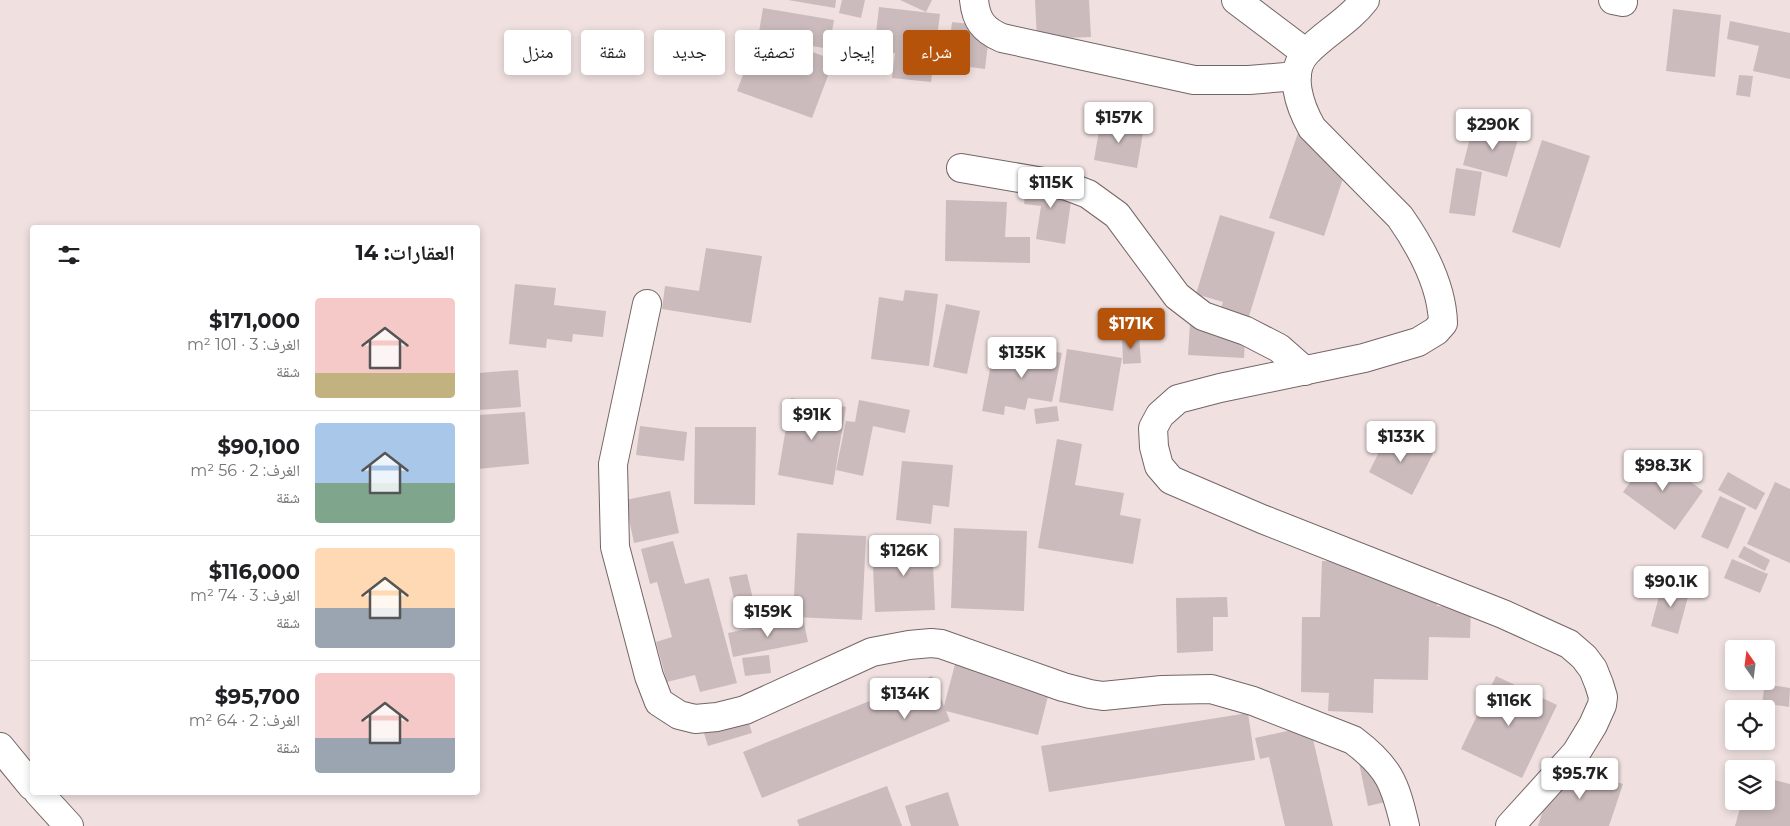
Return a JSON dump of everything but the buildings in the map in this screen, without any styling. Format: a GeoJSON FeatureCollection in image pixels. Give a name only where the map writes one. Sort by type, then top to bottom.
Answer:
{"type":"FeatureCollection","features":[{"type":"Feature","properties":{"kind":"street"},"geometry":{"type":"LineString","coordinates":[[974,0],[975,11],[984,28],[997,36],[1194,80],[1250,80],[1301,65],[1365,0]]}},
{"type":"Feature","properties":{"kind":"street"},"geometry":{"type":"LineString","coordinates":[[1236,0],[1301,65],[1299,100],[1303,113],[1312,128],[1400,217],[1416,240],[1431,274],[1442,312],[1442,323],[1436,331],[1418,342],[1364,358],[1220,388],[1178,399],[1160,415],[1153,428],[1154,447],[1159,466],[1171,480],[1262,519],[1503,614],[1569,644],[1584,658],[1593,669],[1599,684],[1603,697],[1602,705],[1593,725],[1576,752],[1510,826]]}},
{"type":"Feature","properties":{"kind":"street"},"geometry":{"type":"LineString","coordinates":[[961,168],[1066,186],[1088,194],[1117,215],[1177,296],[1186,304],[1203,316],[1246,331],[1279,348],[1305,371]]}},
{"type":"Feature","properties":{"kind":"street"},"geometry":{"type":"LineString","coordinates":[[647,304],[613,464],[615,547],[649,676],[659,702],[678,715],[695,719],[716,717],[745,710],[872,652],[909,645],[941,644],[1063,687],[1090,694],[1103,696],[1162,690],[1211,689],[1241,696],[1353,740],[1386,770],[1396,793],[1404,826]]}},
{"type":"Feature","properties":{"kind":"street"},"geometry":{"type":"LineString","coordinates":[[0,747],[30,784]]}},
{"type":"Feature","properties":{"kind":"street"},"geometry":{"type":"LineString","coordinates":[[41,795],[69,826]]}}]}
